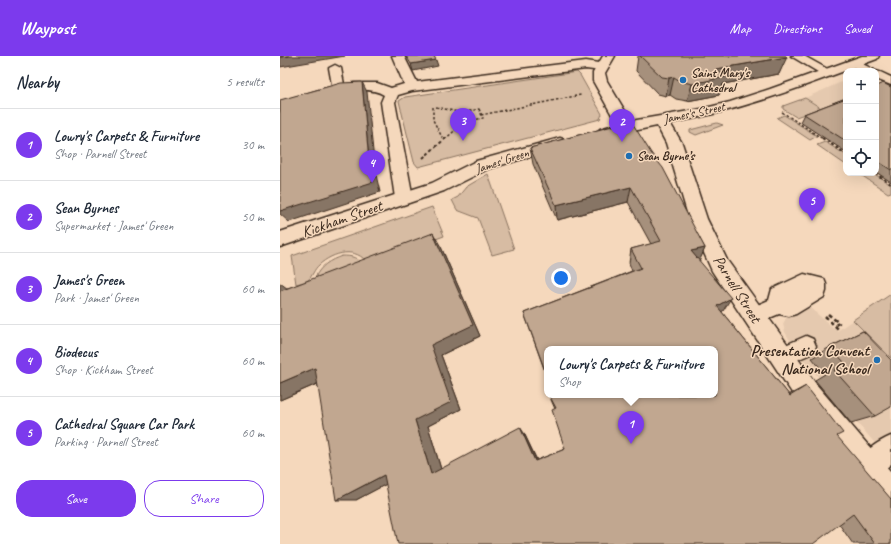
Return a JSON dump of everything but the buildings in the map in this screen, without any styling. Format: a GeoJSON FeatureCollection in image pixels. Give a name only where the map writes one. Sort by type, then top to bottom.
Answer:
{"type":"FeatureCollection","features":[{"type":"Feature","properties":{"kind":"street"},"geometry":{"type":"LineString","coordinates":[[398,56],[412,87]]}},
{"type":"Feature","properties":{"kind":"street","name":"James's Street"},"geometry":{"type":"LineString","coordinates":[[626,126],[715,110],[760,97],[873,56]]}},
{"type":"Feature","properties":{"kind":"street"},"geometry":{"type":"LineString","coordinates":[[404,198],[388,96],[401,89],[412,87],[605,62]]}},
{"type":"Feature","properties":{"kind":"street"},"geometry":{"type":"LineString","coordinates":[[605,62],[599,73],[600,81],[626,126]]}},
{"type":"Feature","properties":{"kind":"street"},"geometry":{"type":"LineString","coordinates":[[280,107],[339,90],[361,86],[378,87],[391,94]]}},
{"type":"Feature","properties":{"kind":"street","name":"Parnell Street"},"geometry":{"type":"LineString","coordinates":[[661,120],[674,143],[698,219],[719,264],[753,316],[808,393],[891,495]]}},
{"type":"Feature","properties":{"kind":"street","name":"James' Green"},"geometry":{"type":"LineString","coordinates":[[404,198],[438,187],[486,164],[626,126]]}},
{"type":"Feature","properties":{"kind":"street","name":"Kickham Street"},"geometry":{"type":"LineString","coordinates":[[280,240],[404,198]]}},
{"type":"Feature","properties":{"kind":"lane"},"geometry":{"type":"LineString","coordinates":[[796,56],[827,73]]}},
{"type":"Feature","properties":{"kind":"lane"},"geometry":{"type":"LineString","coordinates":[[854,63],[863,68]]}},
{"type":"Feature","properties":{"kind":"lane"},"geometry":{"type":"LineString","coordinates":[[335,68],[339,90]]}},
{"type":"Feature","properties":{"kind":"lane"},"geometry":{"type":"LineString","coordinates":[[879,76],[891,82]]}},
{"type":"Feature","properties":{"kind":"lane"},"geometry":{"type":"LineString","coordinates":[[753,316],[778,305]]}},
{"type":"Feature","properties":{"kind":"lane"},"geometry":{"type":"LineString","coordinates":[[782,357],[806,346]]}},
{"type":"Feature","properties":{"kind":"lane"},"geometry":{"type":"LineString","coordinates":[[868,467],[891,448]]}},
{"type":"Feature","properties":{"kind":"path"},"geometry":{"type":"LineString","coordinates":[[481,114],[583,95]]}},
{"type":"Feature","properties":{"kind":"path"},"geometry":{"type":"LineString","coordinates":[[760,97],[843,152]]}},
{"type":"Feature","properties":{"kind":"path"},"geometry":{"type":"LineString","coordinates":[[433,107],[433,120],[443,140]]}},
{"type":"Feature","properties":{"kind":"path"},"geometry":{"type":"LineString","coordinates":[[421,160],[465,122],[483,118],[479,109],[462,113],[465,122]]}},
{"type":"Feature","properties":{"kind":"path"},"geometry":{"type":"LineString","coordinates":[[817,141],[822,138]]}},
{"type":"Feature","properties":{"kind":"path"},"geometry":{"type":"LineString","coordinates":[[879,176],[891,184]]}},
{"type":"Feature","properties":{"kind":"path"},"geometry":{"type":"LineString","coordinates":[[825,310],[839,324],[835,326]]}},
{"type":"Feature","properties":{"kind":"path"},"geometry":{"type":"LineString","coordinates":[[829,320],[839,330]]}},
{"type":"Feature","properties":{"kind":"shaded area"},"geometry":{"type":"Polygon","coordinates":[[[577,72],[602,114],[600,119],[418,167],[414,162],[399,101],[405,97],[577,72]]]}},
{"type":"Feature","properties":{"kind":"shaded area"},"geometry":{"type":"Polygon","coordinates":[[[843,81],[843,121],[805,98],[843,81]]]}},
{"type":"Feature","properties":{"kind":"shaded area"},"geometry":{"type":"Polygon","coordinates":[[[805,98],[821,108],[796,117],[783,109],[783,106],[805,98]]]}},
{"type":"Feature","properties":{"kind":"shaded area"},"geometry":{"type":"Polygon","coordinates":[[[784,115],[817,136],[810,140],[777,118],[784,115]]]}},
{"type":"Feature","properties":{"kind":"shaded area"},"geometry":{"type":"Polygon","coordinates":[[[717,123],[723,125],[696,135],[690,132],[690,130],[717,123]]]}},
{"type":"Feature","properties":{"kind":"shaded area"},"geometry":{"type":"Polygon","coordinates":[[[825,142],[843,153],[843,163],[817,145],[825,142]]]}},
{"type":"Feature","properties":{"kind":"shaded area"},"geometry":{"type":"Polygon","coordinates":[[[488,174],[514,249],[492,255],[478,218],[457,210],[452,200],[458,197],[466,187],[488,174]]]}},
{"type":"Feature","properties":{"kind":"shaded area"},"geometry":{"type":"Polygon","coordinates":[[[862,176],[878,176],[891,185],[891,192],[888,193],[862,176]]]}},
{"type":"Feature","properties":{"kind":"shaded area"},"geometry":{"type":"Polygon","coordinates":[[[432,207],[444,236],[368,264],[358,255],[351,253],[338,254],[325,260],[319,265],[308,280],[296,284],[292,256],[432,207]]]}},
{"type":"Feature","properties":{"kind":"shaded area"},"geometry":{"type":"Polygon","coordinates":[[[342,256],[354,258],[363,266],[315,278],[326,264],[333,259],[342,256]]]}},
{"type":"Feature","properties":{"kind":"shaded area"},"geometry":{"type":"Polygon","coordinates":[[[891,294],[891,462],[796,351],[785,332],[783,324],[786,318],[808,306],[837,331],[891,294]]]}},
{"type":"Feature","properties":{"kind":"shaded area"},"geometry":{"type":"Polygon","coordinates":[[[891,294],[891,358],[853,320],[891,294]]]}},
{"type":"Feature","properties":{"kind":"place","name":"Saint Mary's Cathedral"},"geometry":{"type":"Point","coordinates":[683,80]}},
{"type":"Feature","properties":{"kind":"place","name":"James's Green"},"geometry":{"type":"Point","coordinates":[463,141]}},
{"type":"Feature","properties":{"kind":"place","name":"Sean Byrnes"},"geometry":{"type":"Point","coordinates":[622,142]}},
{"type":"Feature","properties":{"kind":"place","name":"Sean Byrne’s"},"geometry":{"type":"Point","coordinates":[629,156]}},
{"type":"Feature","properties":{"kind":"place","name":"Biodecus"},"geometry":{"type":"Point","coordinates":[372,183]}},
{"type":"Feature","properties":{"kind":"place","name":"Cathedral Square Car Park"},"geometry":{"type":"Point","coordinates":[812,221]}},
{"type":"Feature","properties":{"kind":"place","name":"Presentation Convent National School"},"geometry":{"type":"Point","coordinates":[877,360]}},
{"type":"Feature","properties":{"kind":"place","name":"Lowry's Carpets & Furniture"},"geometry":{"type":"Point","coordinates":[631,444]}}]}
